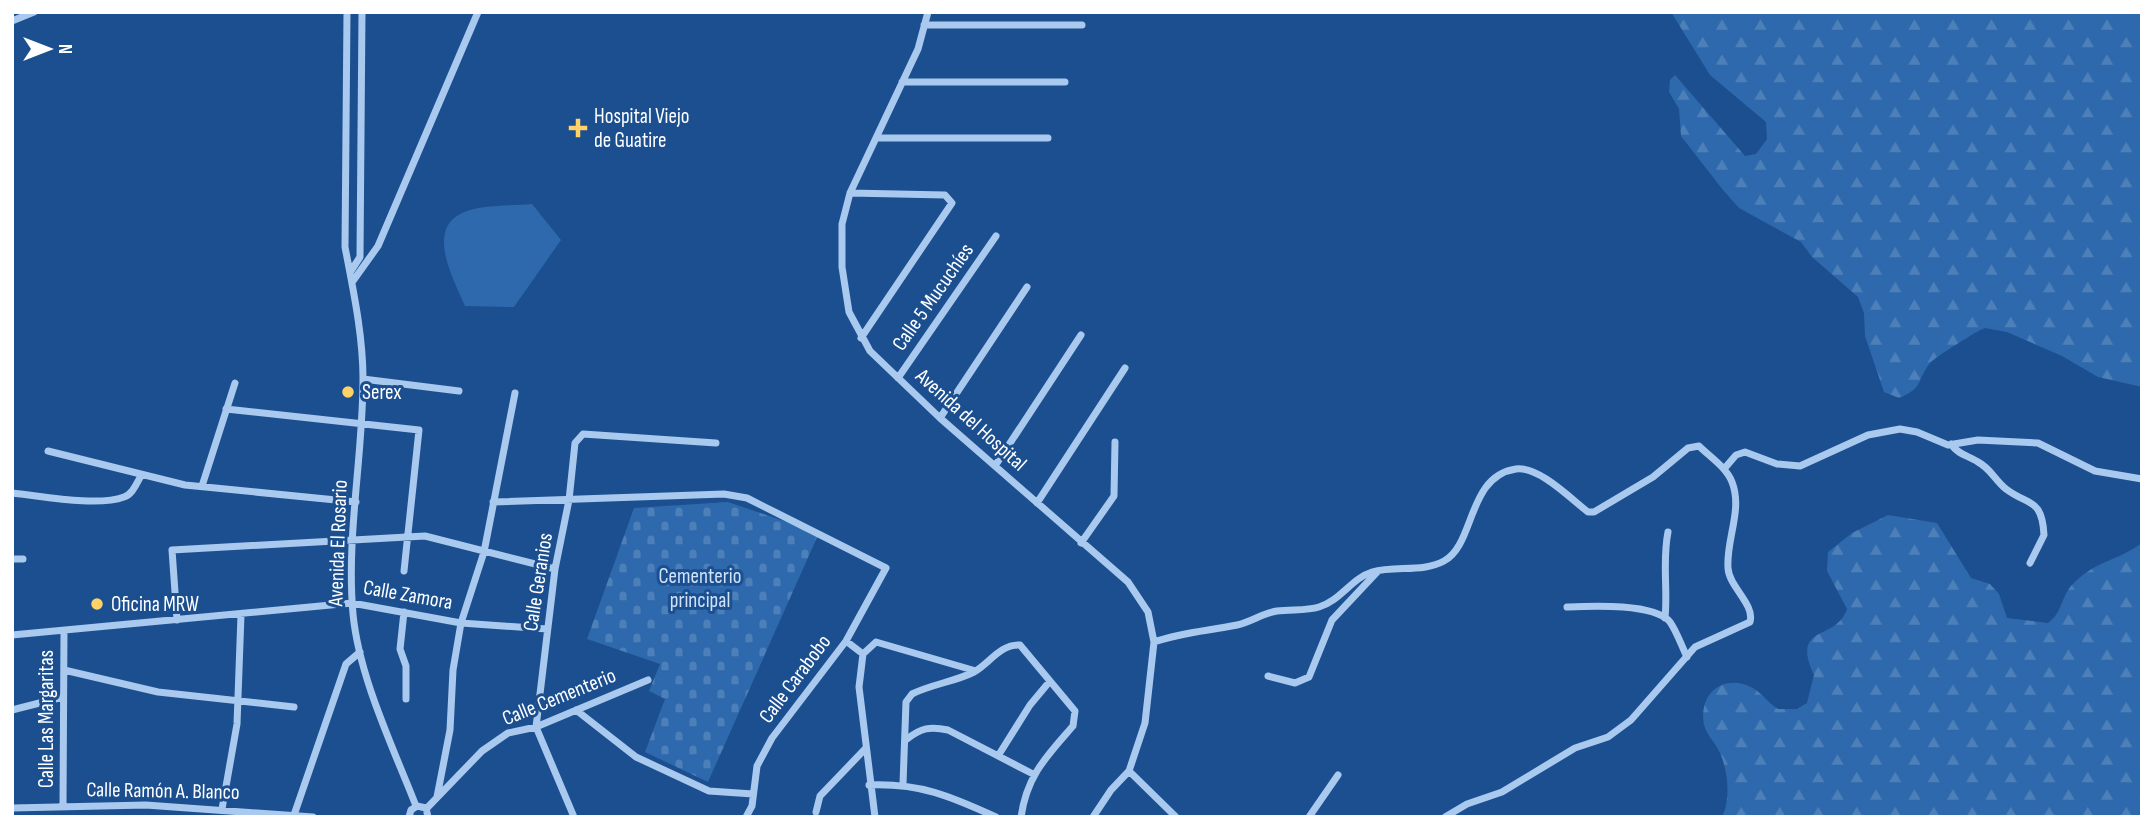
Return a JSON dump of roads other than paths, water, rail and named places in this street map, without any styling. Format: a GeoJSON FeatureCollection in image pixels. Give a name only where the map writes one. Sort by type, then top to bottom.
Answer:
{"type":"FeatureCollection","features":[{"type":"Feature","properties":{"kind":"street"},"geometry":{"type":"LineString","coordinates":[[12,21],[34,12]]}},
{"type":"Feature","properties":{"kind":"street","name":"Avenida El Rosario"},"geometry":{"type":"LineString","coordinates":[[347,12],[344,234],[351,271],[363,379],[353,539],[352,603],[360,652],[416,806]]}},
{"type":"Feature","properties":{"kind":"street","name":"Avenida El Rosario"},"geometry":{"type":"LineString","coordinates":[[351,271],[360,257],[362,12]]}},
{"type":"Feature","properties":{"kind":"street"},"geometry":{"type":"LineString","coordinates":[[352,282],[378,246],[478,12]]}},
{"type":"Feature","properties":{"kind":"street","name":"Avenida del Hospital"},"geometry":{"type":"LineString","coordinates":[[928,12],[918,50],[850,193],[842,224],[842,267],[849,312],[870,351],[940,418],[1128,582],[1149,612],[1154,642],[1145,723],[1129,771],[1111,790],[1093,817]]}},
{"type":"Feature","properties":{"kind":"street"},"geometry":{"type":"LineString","coordinates":[[924,24],[1082,26]]}},
{"type":"Feature","properties":{"kind":"street"},"geometry":{"type":"LineString","coordinates":[[902,82],[1065,82]]}},
{"type":"Feature","properties":{"kind":"street"},"geometry":{"type":"LineString","coordinates":[[876,138],[1048,138]]}},
{"type":"Feature","properties":{"kind":"street"},"geometry":{"type":"LineString","coordinates":[[850,193],[945,195],[952,203],[861,338]]}},
{"type":"Feature","properties":{"kind":"street","name":"Calle 5 Mucuchíes"},"geometry":{"type":"LineString","coordinates":[[898,378],[996,236]]}},
{"type":"Feature","properties":{"kind":"street"},"geometry":{"type":"LineString","coordinates":[[940,418],[1027,287]]}},
{"type":"Feature","properties":{"kind":"street"},"geometry":{"type":"LineString","coordinates":[[995,466],[1081,335]]}},
{"type":"Feature","properties":{"kind":"street"},"geometry":{"type":"LineString","coordinates":[[1037,503],[1125,368]]}},
{"type":"Feature","properties":{"kind":"street"},"geometry":{"type":"LineString","coordinates":[[363,379],[459,391]]}},
{"type":"Feature","properties":{"kind":"street"},"geometry":{"type":"LineString","coordinates":[[202,486],[235,383]]}},
{"type":"Feature","properties":{"kind":"street"},"geometry":{"type":"LineString","coordinates":[[437,797],[450,730],[453,670],[461,623],[484,552],[514,393]]}},
{"type":"Feature","properties":{"kind":"street"},"geometry":{"type":"LineString","coordinates":[[226,409],[419,430],[404,571]]}},
{"type":"Feature","properties":{"kind":"street"},"geometry":{"type":"LineString","coordinates":[[1724,469],[1736,455],[1745,452],[1777,464],[1800,466],[1868,435],[1891,429],[1917,432],[1937,442],[1951,444],[1978,440],[2038,443],[2095,471],[2142,479]]}},
{"type":"Feature","properties":{"kind":"street","name":"Calle Geranios"},"geometry":{"type":"LineString","coordinates":[[536,727],[555,569],[569,500],[575,443],[583,434],[716,443]]}},
{"type":"Feature","properties":{"kind":"street"},"geometry":{"type":"LineString","coordinates":[[1081,543],[1114,496],[1115,442]]}},
{"type":"Feature","properties":{"kind":"street"},"geometry":{"type":"LineString","coordinates":[[1951,444],[1954,449],[1988,469],[2008,490],[2031,500],[2036,507],[2044,535],[2030,563]]}},
{"type":"Feature","properties":{"kind":"street"},"geometry":{"type":"LineString","coordinates":[[1154,642],[1184,631],[1238,624],[1275,611],[1317,608],[1335,601],[1367,573],[1378,570],[1430,568],[1448,559],[1486,486],[1501,473],[1520,468],[1559,486],[1588,512],[1594,512],[1653,477],[1694,445],[1699,446],[1731,479],[1736,502],[1728,572],[1751,618],[1750,622],[1695,647],[1631,720],[1608,737],[1575,748],[1502,792],[1467,804],[1445,817]]}},
{"type":"Feature","properties":{"kind":"street"},"geometry":{"type":"LineString","coordinates":[[48,451],[141,476],[202,486],[356,502]]}},
{"type":"Feature","properties":{"kind":"street"},"geometry":{"type":"LineString","coordinates":[[12,493],[106,500],[125,497],[133,491],[141,476]]}},
{"type":"Feature","properties":{"kind":"street","name":"Calle Carabobo"},"geometry":{"type":"LineString","coordinates":[[569,500],[724,494],[747,498],[886,568],[845,641],[772,738],[757,766],[746,817]]}},
{"type":"Feature","properties":{"kind":"street"},"geometry":{"type":"LineString","coordinates":[[493,502],[569,500]]}},
{"type":"Feature","properties":{"kind":"street"},"geometry":{"type":"LineString","coordinates":[[1665,618],[1668,587],[1664,555],[1668,532]]}},
{"type":"Feature","properties":{"kind":"street"},"geometry":{"type":"LineString","coordinates":[[177,620],[172,551],[408,535],[425,536],[555,569]]}},
{"type":"Feature","properties":{"kind":"street"},"geometry":{"type":"LineString","coordinates":[[12,559],[23,559]]}},
{"type":"Feature","properties":{"kind":"street"},"geometry":{"type":"LineString","coordinates":[[1268,676],[1295,683],[1309,677],[1332,620],[1378,570]]}},
{"type":"Feature","properties":{"kind":"street","name":"Calle Zamora"},"geometry":{"type":"LineString","coordinates":[[12,635],[352,603],[461,623],[547,629]]}},
{"type":"Feature","properties":{"kind":"street"},"geometry":{"type":"LineString","coordinates":[[1567,607],[1622,607],[1665,618],[1670,622],[1687,657]]}},
{"type":"Feature","properties":{"kind":"street"},"geometry":{"type":"LineString","coordinates":[[404,612],[400,649],[406,666],[407,699]]}},
{"type":"Feature","properties":{"kind":"street"},"geometry":{"type":"LineString","coordinates":[[222,809],[238,703],[241,615]]}},
{"type":"Feature","properties":{"kind":"street","name":"Calle Las Margaritas"},"geometry":{"type":"LineString","coordinates":[[63,807],[64,631]]}},
{"type":"Feature","properties":{"kind":"street"},"geometry":{"type":"LineString","coordinates":[[845,641],[863,654]]}},
{"type":"Feature","properties":{"kind":"street"},"geometry":{"type":"LineString","coordinates":[[875,817],[859,687],[863,654],[876,642],[977,671]]}},
{"type":"Feature","properties":{"kind":"street"},"geometry":{"type":"LineString","coordinates":[[903,784],[906,702],[912,694],[977,671],[999,652],[1020,645],[1075,711],[1075,721],[1027,785],[1021,817]]}},
{"type":"Feature","properties":{"kind":"street"},"geometry":{"type":"LineString","coordinates":[[294,814],[346,664],[360,652]]}},
{"type":"Feature","properties":{"kind":"street"},"geometry":{"type":"LineString","coordinates":[[64,670],[158,692],[238,703],[294,706]]}},
{"type":"Feature","properties":{"kind":"street","name":"Calle Cementerio"},"geometry":{"type":"LineString","coordinates":[[427,813],[437,797],[482,751],[508,733],[536,727],[648,680]]}},
{"type":"Feature","properties":{"kind":"street"},"geometry":{"type":"LineString","coordinates":[[998,756],[1030,705],[1050,681]]}},
{"type":"Feature","properties":{"kind":"street"},"geometry":{"type":"LineString","coordinates":[[12,710],[63,697]]}},
{"type":"Feature","properties":{"kind":"street"},"geometry":{"type":"LineString","coordinates":[[576,710],[636,757],[709,791],[753,794]]}},
{"type":"Feature","properties":{"kind":"street"},"geometry":{"type":"LineString","coordinates":[[536,727],[569,815]]}},
{"type":"Feature","properties":{"kind":"street"},"geometry":{"type":"LineString","coordinates":[[906,739],[920,728],[948,730],[1033,774]]}},
{"type":"Feature","properties":{"kind":"street"},"geometry":{"type":"LineString","coordinates":[[816,812],[820,796],[866,748]]}},
{"type":"Feature","properties":{"kind":"street"},"geometry":{"type":"LineString","coordinates":[[1129,771],[1176,817]]}},
{"type":"Feature","properties":{"kind":"street"},"geometry":{"type":"LineString","coordinates":[[1309,817],[1338,775]]}},
{"type":"Feature","properties":{"kind":"street"},"geometry":{"type":"LineString","coordinates":[[869,785],[903,784],[926,788],[996,817]]}},
{"type":"Feature","properties":{"kind":"street","name":"Calle Ramón A. Blanco"},"geometry":{"type":"LineString","coordinates":[[12,808],[146,805],[313,817]]}},
{"type":"Feature","properties":{"kind":"street"},"geometry":{"type":"LineString","coordinates":[[409,817],[416,806],[427,813]]}},
{"type":"Feature","properties":{"kind":"place","name":"Hospital Viejo de Guatire"},"geometry":{"type":"Point","coordinates":[578,128]}},
{"type":"Feature","properties":{"kind":"place","name":"Serex"},"geometry":{"type":"Point","coordinates":[348,392]}},
{"type":"Feature","properties":{"kind":"place","name":"Oficina MRW"},"geometry":{"type":"Point","coordinates":[97,604]}},
{"type":"Feature","properties":{"kind":"park label","name":"Cementerio principal"},"geometry":{"type":"Point","coordinates":[700,588]}}]}
